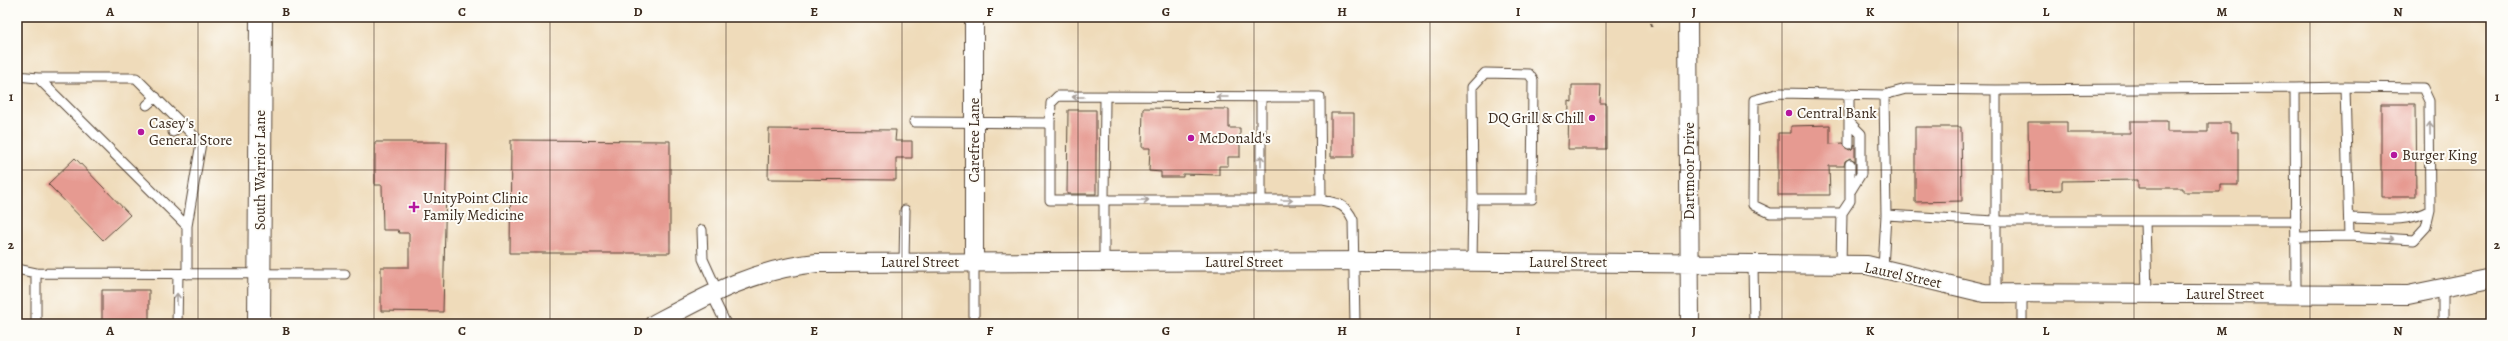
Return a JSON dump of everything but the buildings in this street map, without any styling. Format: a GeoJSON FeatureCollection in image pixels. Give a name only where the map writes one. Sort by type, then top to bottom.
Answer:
{"type":"FeatureCollection","features":[{"type":"Feature","properties":{"kind":"street","name":"South Warrior Lane"},"geometry":{"type":"LineString","coordinates":[[259,324],[261,17]]}},
{"type":"Feature","properties":{"kind":"street","name":"Carefree Lane"},"geometry":{"type":"LineString","coordinates":[[974,17],[974,262]]}},
{"type":"Feature","properties":{"kind":"street","name":"Dartmoor Drive"},"geometry":{"type":"LineString","coordinates":[[1688,17],[1690,324]]}},
{"type":"Feature","properties":{"kind":"street","name":"Laurel Street"},"geometry":{"type":"LineString","coordinates":[[654,324],[714,292],[770,270],[803,264],[904,262],[1472,262],[1867,265],[1984,293],[2408,295],[2491,278]]}},
{"type":"Feature","properties":{"kind":"lane"},"geometry":{"type":"LineString","coordinates":[[1472,262],[1472,88],[1485,73],[1530,74],[1533,80],[1532,198],[1473,199]]}},
{"type":"Feature","properties":{"kind":"lane"},"geometry":{"type":"LineString","coordinates":[[17,76],[38,78],[136,78],[201,143],[187,226],[177,324]]}},
{"type":"Feature","properties":{"kind":"lane"},"geometry":{"type":"LineString","coordinates":[[38,78],[135,169],[187,226]]}},
{"type":"Feature","properties":{"kind":"lane"},"geometry":{"type":"LineString","coordinates":[[2295,88],[2296,294]]}},
{"type":"Feature","properties":{"kind":"lane"},"geometry":{"type":"LineString","coordinates":[[2345,88],[2350,218],[2349,236]]}},
{"type":"Feature","properties":{"kind":"lane"},"geometry":{"type":"LineString","coordinates":[[1842,213],[1770,213],[1754,205],[1754,100],[1780,93],[1884,95],[1906,89],[2423,88],[2429,101],[2430,210],[2426,227],[2414,240],[2349,236],[2296,237]]}},
{"type":"Feature","properties":{"kind":"lane"},"geometry":{"type":"LineString","coordinates":[[1996,90],[1996,293]]}},
{"type":"Feature","properties":{"kind":"lane"},"geometry":{"type":"LineString","coordinates":[[1849,94],[1849,144]]}},
{"type":"Feature","properties":{"kind":"lane"},"geometry":{"type":"LineString","coordinates":[[1883,269],[1886,215],[1884,95]]}},
{"type":"Feature","properties":{"kind":"lane"},"geometry":{"type":"LineString","coordinates":[[1321,200],[1320,97],[1058,96],[1051,103],[1050,200],[1321,200],[1338,203],[1348,209],[1353,220],[1355,262],[1354,324]]}},
{"type":"Feature","properties":{"kind":"lane"},"geometry":{"type":"LineString","coordinates":[[147,106],[156,97]]}},
{"type":"Feature","properties":{"kind":"lane"},"geometry":{"type":"LineString","coordinates":[[1104,262],[1105,97]]}},
{"type":"Feature","properties":{"kind":"lane"},"geometry":{"type":"LineString","coordinates":[[1261,97],[1261,200]]}},
{"type":"Feature","properties":{"kind":"lane"},"geometry":{"type":"LineString","coordinates":[[914,122],[1050,123]]}},
{"type":"Feature","properties":{"kind":"lane"},"geometry":{"type":"LineString","coordinates":[[1849,122],[1860,134],[1861,174],[1850,192]]}},
{"type":"Feature","properties":{"kind":"lane"},"geometry":{"type":"LineString","coordinates":[[173,132],[182,124]]}},
{"type":"Feature","properties":{"kind":"lane"},"geometry":{"type":"LineString","coordinates":[[1840,265],[1842,213],[1850,201],[1850,164]]}},
{"type":"Feature","properties":{"kind":"lane"},"geometry":{"type":"LineString","coordinates":[[904,262],[905,210]]}},
{"type":"Feature","properties":{"kind":"lane"},"geometry":{"type":"LineString","coordinates":[[2350,218],[2408,219],[2419,217],[2430,210]]}},
{"type":"Feature","properties":{"kind":"lane"},"geometry":{"type":"LineString","coordinates":[[1886,215],[1995,221],[2296,222]]}},
{"type":"Feature","properties":{"kind":"lane"},"geometry":{"type":"LineString","coordinates":[[2145,222],[2147,293]]}},
{"type":"Feature","properties":{"kind":"lane"},"geometry":{"type":"LineString","coordinates":[[702,230],[703,259],[726,324]]}},
{"type":"Feature","properties":{"kind":"lane"},"geometry":{"type":"LineString","coordinates":[[974,262],[974,324]]}},
{"type":"Feature","properties":{"kind":"lane"},"geometry":{"type":"LineString","coordinates":[[1753,264],[1754,324]]}},
{"type":"Feature","properties":{"kind":"lane"},"geometry":{"type":"LineString","coordinates":[[17,269],[36,273],[344,274]]}},
{"type":"Feature","properties":{"kind":"lane"},"geometry":{"type":"LineString","coordinates":[[36,273],[36,324]]}},
{"type":"Feature","properties":{"kind":"lane"},"geometry":{"type":"LineString","coordinates":[[2443,288],[2443,324]]}},
{"type":"Feature","properties":{"kind":"lane"},"geometry":{"type":"LineString","coordinates":[[2022,293],[2022,324]]}},
{"type":"Feature","properties":{"kind":"path"},"geometry":{"type":"LineString","coordinates":[[1652,17],[1652,26]]}},
{"type":"Feature","properties":{"kind":"place","name":"Central Bank"},"geometry":{"type":"Point","coordinates":[1789,113]}},
{"type":"Feature","properties":{"kind":"place","name":"DQ Grill & Chill"},"geometry":{"type":"Point","coordinates":[1592,118]}},
{"type":"Feature","properties":{"kind":"place","name":"Casey's General Store"},"geometry":{"type":"Point","coordinates":[141,132]}},
{"type":"Feature","properties":{"kind":"place","name":"McDonald's"},"geometry":{"type":"Point","coordinates":[1191,138]}},
{"type":"Feature","properties":{"kind":"place","name":"Burger King"},"geometry":{"type":"Point","coordinates":[2394,155]}},
{"type":"Feature","properties":{"kind":"place","name":"UnityPoint Clinic Family Medicine"},"geometry":{"type":"Point","coordinates":[414,207]}}]}
